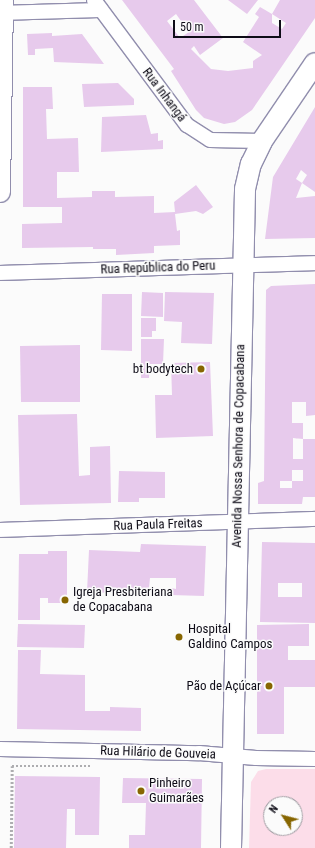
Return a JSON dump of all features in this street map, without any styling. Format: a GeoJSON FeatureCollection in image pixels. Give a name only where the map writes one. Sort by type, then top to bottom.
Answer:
{"type":"FeatureCollection","features":[{"type":"Feature","properties":{"kind":"main road"},"geometry":{"type":"LineString","coordinates":[[0,192],[2,9]]}},
{"type":"Feature","properties":{"kind":"main road","name":"Avenida Nossa Senhora de Copacabana"},"geometry":{"type":"LineString","coordinates":[[231,848],[245,188],[251,164],[262,142],[315,63]]}},
{"type":"Feature","properties":{"kind":"street"},"geometry":{"type":"LineString","coordinates":[[2,9],[97,5]]}},
{"type":"Feature","properties":{"kind":"street","name":"Rua Inhangá"},"geometry":{"type":"LineString","coordinates":[[97,5],[187,125],[199,135],[222,142],[262,142]]}},
{"type":"Feature","properties":{"kind":"street","name":"Rua República do Peru"},"geometry":{"type":"LineString","coordinates":[[0,273],[315,263]]}},
{"type":"Feature","properties":{"kind":"street","name":"Rua Paula Freitas"},"geometry":{"type":"LineString","coordinates":[[0,530],[238,523],[315,519]]}},
{"type":"Feature","properties":{"kind":"street","name":"Rua Hilário de Gouveia"},"geometry":{"type":"LineString","coordinates":[[0,749],[199,753],[232,756],[315,759]]}},
{"type":"Feature","properties":{"kind":"path"},"geometry":{"type":"LineString","coordinates":[[11,848],[12,766],[98,767]]}},
{"type":"Feature","properties":{"kind":"shaded area"},"geometry":{"type":"Polygon","coordinates":[[[266,769],[315,769],[315,848],[249,848],[251,782],[258,771],[266,769]]]}},
{"type":"Feature","properties":{"kind":"building"},"geometry":{"type":"Polygon","coordinates":[[[122,0],[194,0],[223,38],[200,55],[194,46],[191,49],[211,69],[228,71],[253,68],[253,61],[262,55],[243,42],[259,17],[255,14],[260,7],[272,14],[280,0],[315,0],[315,18],[252,110],[235,122],[224,124],[204,118],[196,110],[171,71],[174,69],[122,0]],[[176,14],[167,21],[180,38],[189,32],[176,14]],[[272,14],[272,23],[282,29],[286,23],[272,14]]]}},
{"type":"Feature","properties":{"kind":"building"},"geometry":{"type":"Polygon","coordinates":[[[228,0],[258,0],[247,14],[228,0]]]}},
{"type":"Feature","properties":{"kind":"building"},"geometry":{"type":"Polygon","coordinates":[[[52,33],[52,36],[82,34],[104,64],[54,62],[53,48],[35,49],[35,55],[28,55],[27,34],[52,33]]]}},
{"type":"Feature","properties":{"kind":"building"},"geometry":{"type":"Polygon","coordinates":[[[118,83],[134,99],[134,105],[84,107],[82,84],[118,83]]]}},
{"type":"Feature","properties":{"kind":"building"},"geometry":{"type":"Polygon","coordinates":[[[23,87],[52,87],[53,109],[46,109],[47,139],[78,138],[79,172],[57,172],[57,198],[92,197],[92,191],[115,191],[115,197],[154,196],[154,213],[175,212],[174,202],[196,185],[213,207],[203,214],[196,211],[175,214],[177,231],[180,230],[180,245],[154,246],[154,253],[116,255],[116,249],[93,249],[93,247],[22,248],[22,224],[62,223],[62,207],[23,207],[23,87]]]}},
{"type":"Feature","properties":{"kind":"building"},"geometry":{"type":"Polygon","coordinates":[[[315,107],[315,192],[302,183],[296,198],[315,196],[315,238],[265,239],[273,177],[315,107]],[[301,170],[296,179],[302,183],[307,175],[301,170]]]}},
{"type":"Feature","properties":{"kind":"building"},"geometry":{"type":"Polygon","coordinates":[[[146,115],[151,134],[158,133],[158,141],[163,140],[163,149],[101,152],[102,117],[146,115]]]}},
{"type":"Feature","properties":{"kind":"building"},"geometry":{"type":"Polygon","coordinates":[[[315,284],[315,415],[306,416],[306,402],[292,402],[292,423],[303,423],[303,439],[315,439],[315,497],[303,497],[302,504],[258,504],[258,483],[264,481],[266,290],[271,286],[315,284]],[[293,438],[293,459],[303,459],[303,439],[293,438]],[[292,470],[292,481],[303,481],[303,470],[292,470]],[[280,481],[280,488],[292,488],[292,481],[280,481]]]}},
{"type":"Feature","properties":{"kind":"building"},"geometry":{"type":"Polygon","coordinates":[[[142,292],[163,293],[163,317],[141,316],[142,292]]]}},
{"type":"Feature","properties":{"kind":"building"},"geometry":{"type":"Polygon","coordinates":[[[165,292],[214,293],[212,344],[181,343],[182,322],[164,321],[165,292]]]}},
{"type":"Feature","properties":{"kind":"building"},"geometry":{"type":"Polygon","coordinates":[[[102,294],[132,294],[132,351],[101,350],[102,294]]]}},
{"type":"Feature","properties":{"kind":"building"},"geometry":{"type":"Polygon","coordinates":[[[141,318],[156,318],[156,331],[152,331],[152,337],[141,337],[141,318]]]}},
{"type":"Feature","properties":{"kind":"building"},"geometry":{"type":"Polygon","coordinates":[[[141,339],[164,339],[163,364],[150,364],[149,378],[141,378],[141,339]]]}},
{"type":"Feature","properties":{"kind":"building"},"geometry":{"type":"Polygon","coordinates":[[[80,345],[80,402],[21,402],[20,346],[80,345]]]}},
{"type":"Feature","properties":{"kind":"building"},"geometry":{"type":"Polygon","coordinates":[[[210,362],[213,436],[156,438],[155,395],[172,395],[171,363],[210,362]]]}},
{"type":"Feature","properties":{"kind":"building"},"geometry":{"type":"Polygon","coordinates":[[[77,414],[79,476],[90,475],[90,447],[110,446],[111,503],[20,505],[18,415],[77,414]]]}},
{"type":"Feature","properties":{"kind":"building"},"geometry":{"type":"Polygon","coordinates":[[[119,471],[165,472],[165,498],[139,498],[139,502],[118,502],[119,471]]]}},
{"type":"Feature","properties":{"kind":"building"},"geometry":{"type":"Polygon","coordinates":[[[262,542],[315,543],[315,623],[260,622],[262,542]],[[278,583],[278,597],[302,597],[302,583],[278,583]]]}},
{"type":"Feature","properties":{"kind":"building"},"geometry":{"type":"Polygon","coordinates":[[[141,544],[206,546],[204,596],[171,595],[171,588],[176,589],[176,578],[150,578],[149,588],[139,588],[139,594],[87,592],[89,550],[140,552],[141,544]]]}},
{"type":"Feature","properties":{"kind":"building"},"geometry":{"type":"Polygon","coordinates":[[[48,551],[67,551],[67,603],[48,603],[48,598],[40,598],[40,620],[18,620],[19,554],[48,554],[48,551]]]}},
{"type":"Feature","properties":{"kind":"building"},"geometry":{"type":"Polygon","coordinates":[[[18,624],[85,625],[84,648],[17,647],[18,624]]]}},
{"type":"Feature","properties":{"kind":"building"},"geometry":{"type":"Polygon","coordinates":[[[309,624],[309,646],[288,646],[288,660],[315,660],[315,687],[284,687],[284,734],[257,734],[257,625],[309,624]]]}},
{"type":"Feature","properties":{"kind":"building"},"geometry":{"type":"Polygon","coordinates":[[[18,650],[41,650],[40,674],[85,675],[85,711],[110,711],[110,707],[141,708],[141,731],[17,729],[18,650]]]}},
{"type":"Feature","properties":{"kind":"building"},"geometry":{"type":"Polygon","coordinates":[[[15,776],[100,777],[99,835],[75,835],[75,809],[67,809],[66,848],[14,848],[15,776]]]}},
{"type":"Feature","properties":{"kind":"building"},"geometry":{"type":"Polygon","coordinates":[[[123,778],[202,779],[201,848],[129,848],[129,835],[145,835],[146,803],[122,803],[123,778]]]}},
{"type":"Feature","properties":{"kind":"place","name":"bt bodytech"},"geometry":{"type":"Point","coordinates":[201,369]}},
{"type":"Feature","properties":{"kind":"place","name":"Igreja Presbiteriana de Copacabana"},"geometry":{"type":"Point","coordinates":[65,600]}},
{"type":"Feature","properties":{"kind":"place","name":"Hospital Galdino Campos"},"geometry":{"type":"Point","coordinates":[179,637]}},
{"type":"Feature","properties":{"kind":"place","name":"Pão de Açúcar"},"geometry":{"type":"Point","coordinates":[269,686]}},
{"type":"Feature","properties":{"kind":"place","name":"Pinheiro Guimarães"},"geometry":{"type":"Point","coordinates":[141,791]}}]}
